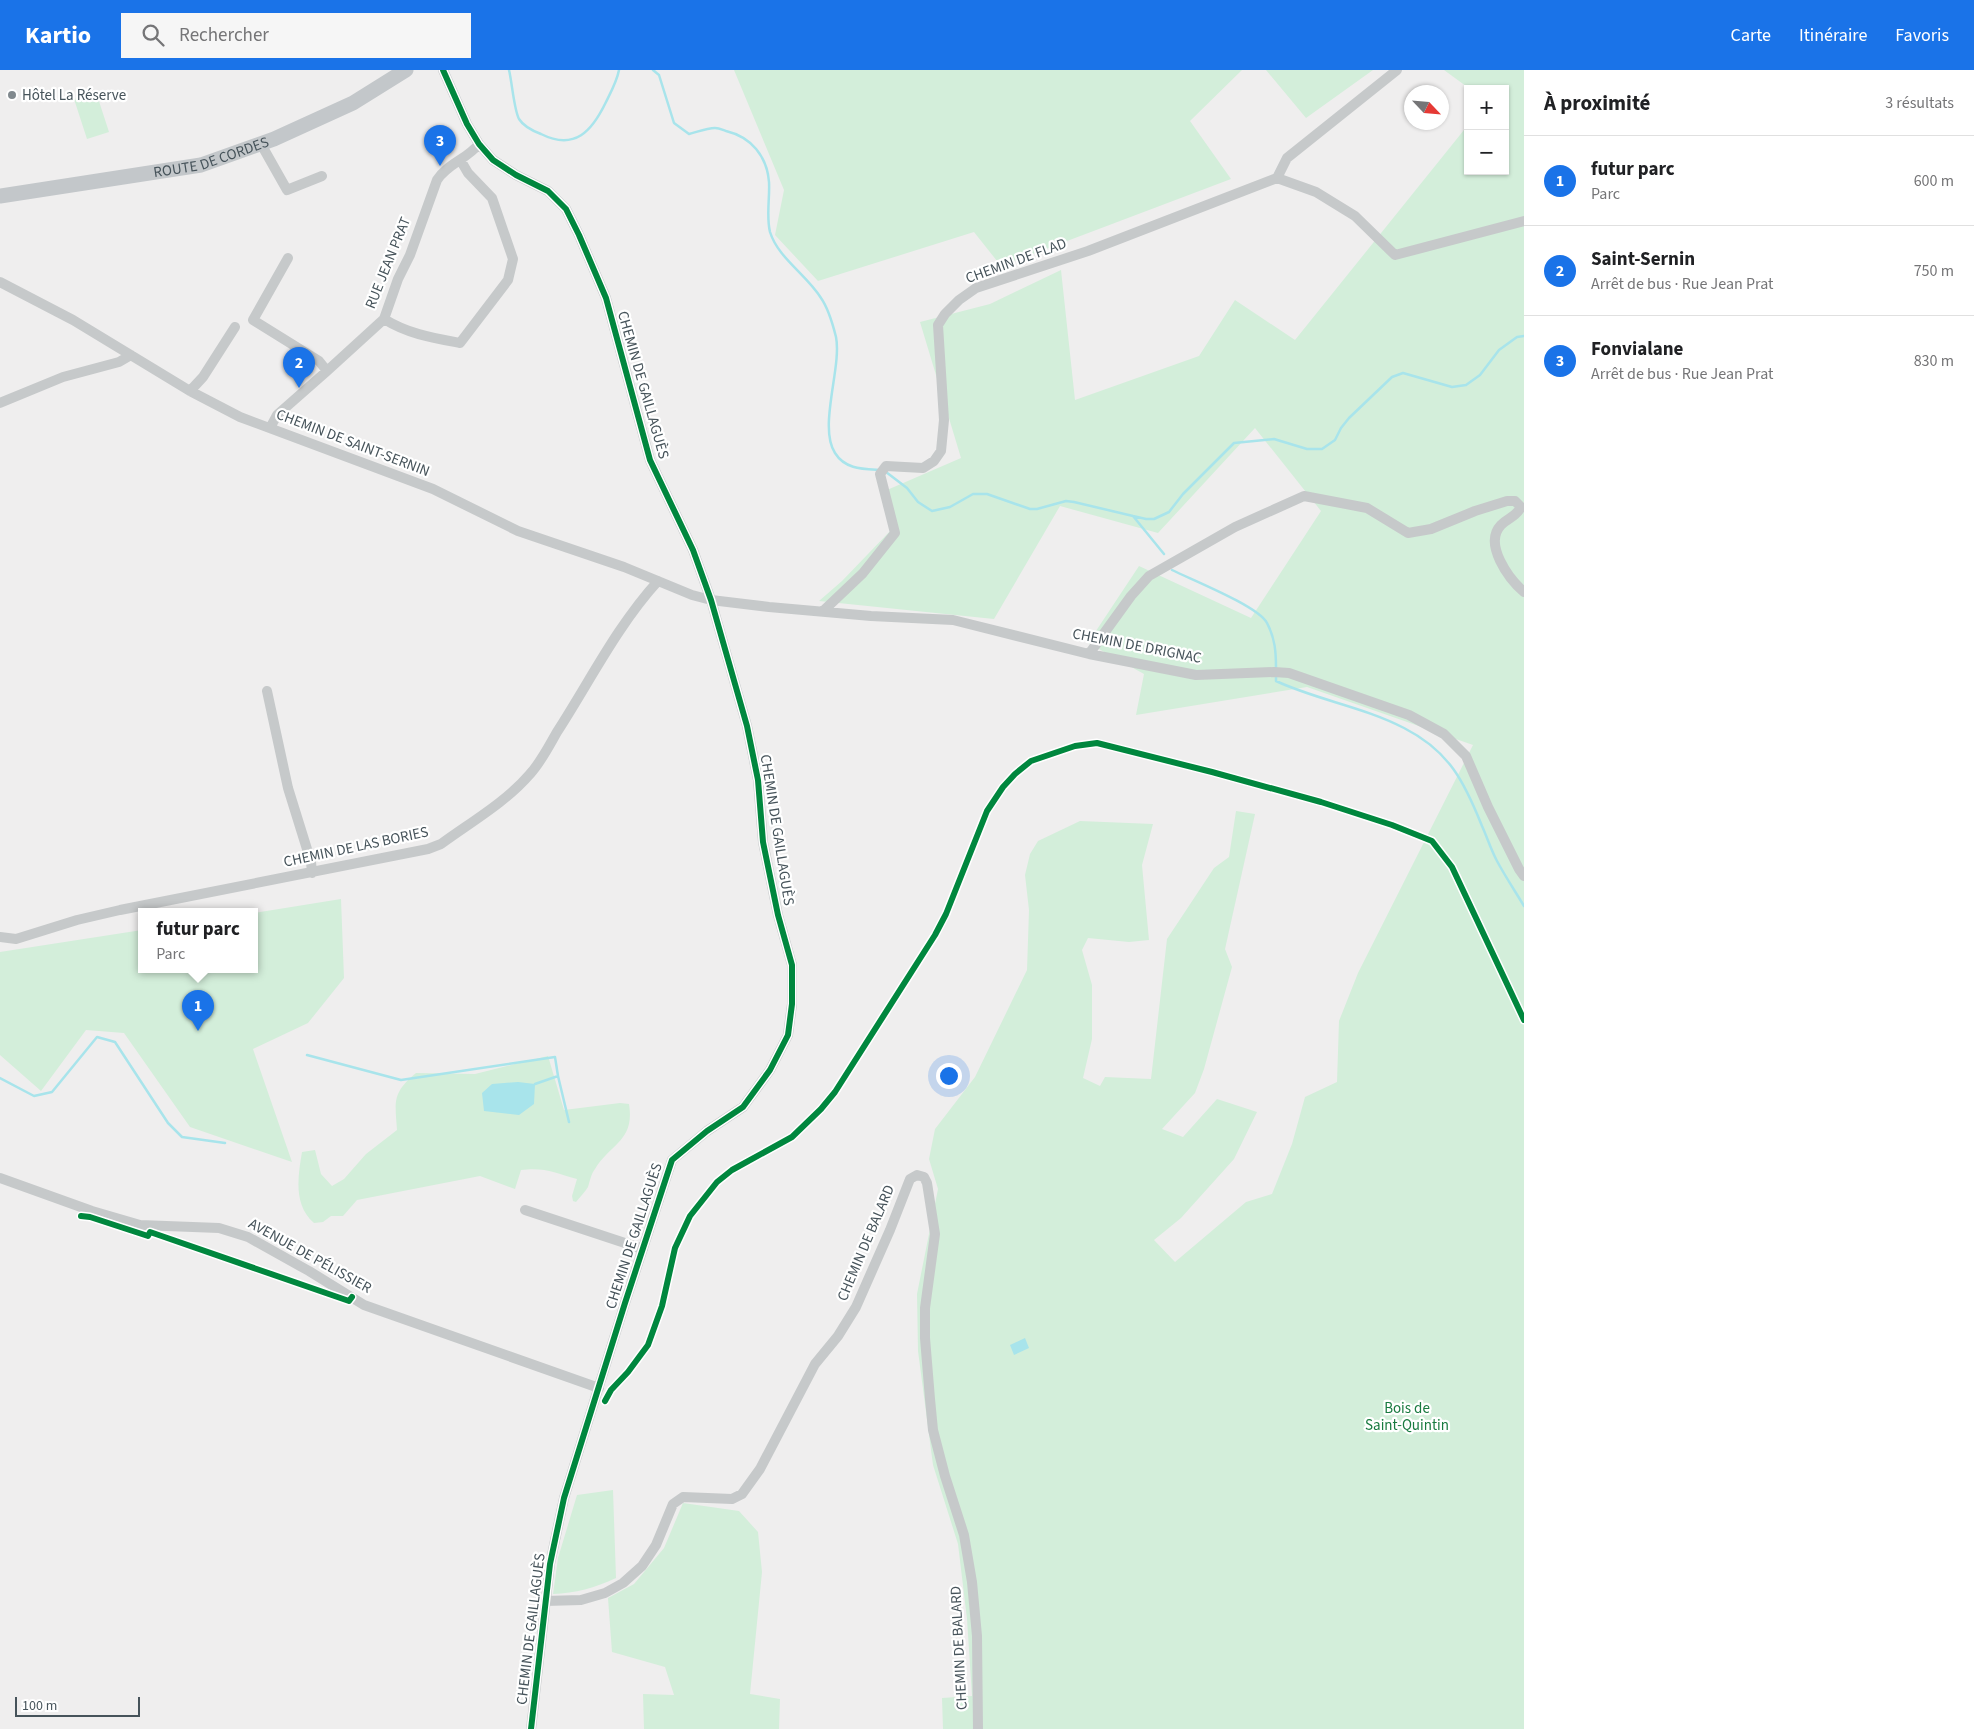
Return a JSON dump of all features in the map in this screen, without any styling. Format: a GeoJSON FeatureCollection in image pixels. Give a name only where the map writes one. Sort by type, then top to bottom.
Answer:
{"type":"FeatureCollection","features":[{"type":"Feature","properties":{"kind":"main road","name":"ROUTE DE CORDES"},"geometry":{"type":"LineString","coordinates":[[0,196],[201,165],[260,144],[353,103],[406,70]]}},
{"type":"Feature","properties":{"kind":"street","name":"CHEMIN DE GAILLAGUÈS"},"geometry":{"type":"LineString","coordinates":[[443,70],[467,124],[479,144],[493,160],[516,175],[548,191],[566,209],[606,298],[650,460],[693,550],[711,600],[747,726],[758,780],[763,842],[778,915],[792,965],[792,1004],[788,1035],[770,1070],[743,1107],[707,1131],[672,1160],[564,1498],[550,1564],[531,1729]]}},
{"type":"Feature","properties":{"kind":"street"},"geometry":{"type":"LineString","coordinates":[[1397,70],[1287,158],[1276,178],[1316,192],[1355,216],[1395,255],[1524,222]]}},
{"type":"Feature","properties":{"kind":"street"},"geometry":{"type":"LineString","coordinates":[[260,144],[287,190],[322,176]]}},
{"type":"Feature","properties":{"kind":"street","name":"RUE JEAN PRAT"},"geometry":{"type":"LineString","coordinates":[[270,428],[277,415],[384,319],[437,180],[442,172],[461,161],[479,144]]}},
{"type":"Feature","properties":{"kind":"street"},"geometry":{"type":"LineString","coordinates":[[384,319],[399,328],[424,336],[460,343],[508,280],[513,260],[492,198],[468,173],[461,161]]}},
{"type":"Feature","properties":{"kind":"street","name":"CHEMIN DE FLAD"},"geometry":{"type":"LineString","coordinates":[[822,611],[863,573],[894,533],[880,474],[886,466],[923,468],[934,461],[941,451],[944,420],[938,325],[945,314],[959,300],[976,288],[1088,251],[1276,178]]}},
{"type":"Feature","properties":{"kind":"street"},"geometry":{"type":"LineString","coordinates":[[288,258],[253,320],[318,361],[327,371]]}},
{"type":"Feature","properties":{"kind":"street","name":"CHEMIN DE SAINT-SERNIN"},"geometry":{"type":"LineString","coordinates":[[0,282],[73,320],[190,390],[240,417],[433,490],[518,531],[624,567],[692,595],[711,600]]}},
{"type":"Feature","properties":{"kind":"street"},"geometry":{"type":"LineString","coordinates":[[190,390],[202,377],[235,327]]}},
{"type":"Feature","properties":{"kind":"street"},"geometry":{"type":"LineString","coordinates":[[0,403],[64,377],[119,362],[131,355]]}},
{"type":"Feature","properties":{"kind":"street"},"geometry":{"type":"LineString","coordinates":[[1089,654],[1131,596],[1149,576],[1235,527],[1304,496],[1367,508],[1408,532],[1431,529],[1475,511],[1507,501],[1515,501],[1521,508],[1518,514],[1500,526],[1494,540],[1500,563],[1514,584],[1524,592]]}},
{"type":"Feature","properties":{"kind":"street","name":"CHEMIN DE LAS BORIES"},"geometry":{"type":"LineString","coordinates":[[0,937],[16,939],[77,920],[120,910],[428,850],[440,844],[510,794],[531,773],[585,690],[616,636],[639,601],[658,581]]}},
{"type":"Feature","properties":{"kind":"street","name":"CHEMIN DE DRIGNAC"},"geometry":{"type":"LineString","coordinates":[[711,600],[822,611],[952,620],[1089,654],[1196,675],[1278,672],[1409,715],[1444,734],[1466,756],[1488,807],[1524,876]]}},
{"type":"Feature","properties":{"kind":"street"},"geometry":{"type":"LineString","coordinates":[[267,691],[288,788],[311,862],[312,873]]}},
{"type":"Feature","properties":{"kind":"street","name":"CHEMIN DE BALARD"},"geometry":{"type":"LineString","coordinates":[[545,1601],[581,1600],[605,1593],[623,1583],[642,1566],[656,1545],[673,1504],[683,1497],[732,1498],[742,1494],[760,1469],[815,1364],[838,1336],[856,1307],[910,1179],[917,1175],[924,1176],[927,1183],[935,1234],[925,1308],[924,1338],[930,1400],[933,1430],[945,1476],[964,1535],[972,1582],[977,1636],[978,1729]]}},
{"type":"Feature","properties":{"kind":"street","name":"AVENUE DE PÉLISSIER"},"geometry":{"type":"LineString","coordinates":[[0,1178],[92,1211],[140,1225],[219,1228],[231,1231],[248,1237],[301,1266],[364,1305],[599,1388]]}},
{"type":"Feature","properties":{"kind":"street"},"geometry":{"type":"LineString","coordinates":[[526,1210],[643,1249]]}},
{"type":"Feature","properties":{"kind":"green space"},"geometry":{"type":"Polygon","coordinates":[[[734,70],[1242,70],[1190,121],[1231,179],[1001,266],[974,232],[818,281],[775,235],[784,190],[734,70]]]}},
{"type":"Feature","properties":{"kind":"green space"},"geometry":{"type":"Polygon","coordinates":[[[1266,70],[1373,70],[1306,118],[1266,70]]]}},
{"type":"Feature","properties":{"kind":"green space","name":"Bois de Saint-Quintin"},"geometry":{"type":"Polygon","coordinates":[[[1444,70],[1524,70],[1524,1729],[943,1729],[942,1698],[972,1696],[967,1619],[958,1544],[933,1465],[918,1351],[917,1294],[938,1189],[929,1159],[935,1129],[975,1077],[1027,970],[1029,910],[1025,875],[1030,854],[1038,841],[1080,821],[1153,824],[1142,865],[1149,940],[1129,942],[1088,938],[1082,950],[1092,985],[1092,1039],[1083,1078],[1100,1086],[1105,1077],[1151,1079],[1167,939],[1214,868],[1229,857],[1236,811],[1255,814],[1225,949],[1232,967],[1204,1069],[1195,1093],[1162,1129],[1183,1137],[1217,1099],[1257,1112],[1234,1159],[1181,1218],[1154,1240],[1175,1262],[1246,1202],[1272,1194],[1292,1144],[1305,1097],[1337,1082],[1339,1021],[1358,973],[1473,745],[1307,687],[1136,715],[1144,674],[1088,643],[1139,566],[1251,618],[1321,511],[1255,428],[1158,533],[1060,506],[994,619],[819,601],[842,581],[893,528],[887,490],[961,458],[920,322],[990,304],[1061,270],[1075,400],[1199,356],[1235,300],[1295,340],[1464,130],[1464,175],[1509,175],[1509,85],[1465,85],[1444,70]]]}},
{"type":"Feature","properties":{"kind":"green space"},"geometry":{"type":"Polygon","coordinates":[[[96,92],[109,132],[87,139],[74,99],[96,92]]]}},
{"type":"Feature","properties":{"kind":"green space"},"geometry":{"type":"Polygon","coordinates":[[[341,899],[344,978],[308,1023],[253,1049],[292,1162],[190,1127],[124,1033],[86,1030],[41,1091],[0,1055],[0,952],[138,931],[138,973],[258,973],[258,912],[341,899]]]}},
{"type":"Feature","properties":{"kind":"green space"},"geometry":{"type":"Polygon","coordinates":[[[548,1056],[564,1110],[620,1103],[629,1104],[630,1116],[625,1134],[601,1160],[592,1173],[588,1187],[576,1202],[573,1201],[572,1196],[577,1179],[550,1171],[529,1169],[521,1170],[515,1189],[480,1176],[357,1200],[343,1216],[331,1216],[323,1222],[314,1223],[307,1216],[300,1199],[299,1190],[302,1152],[315,1150],[321,1174],[332,1186],[344,1179],[366,1154],[397,1130],[396,1104],[399,1092],[416,1073],[475,1074],[548,1056]]]}},
{"type":"Feature","properties":{"kind":"green space"},"geometry":{"type":"Polygon","coordinates":[[[613,1490],[616,1578],[585,1589],[553,1594],[558,1558],[577,1495],[613,1490]]]}},
{"type":"Feature","properties":{"kind":"green space"},"geometry":{"type":"Polygon","coordinates":[[[683,1503],[739,1511],[758,1532],[762,1572],[750,1694],[780,1699],[779,1729],[644,1729],[643,1694],[674,1695],[665,1667],[612,1652],[608,1598],[634,1584],[664,1548],[683,1503]]]}},
{"type":"Feature","properties":{"kind":"water"},"geometry":{"type":"Polygon","coordinates":[[[518,1082],[535,1084],[534,1104],[519,1115],[484,1111],[482,1093],[492,1084],[518,1082]]]}},
{"type":"Feature","properties":{"kind":"water"},"geometry":{"type":"Polygon","coordinates":[[[1025,1338],[1029,1348],[1014,1355],[1010,1345],[1025,1338]]]}},
{"type":"Feature","properties":{"kind":"waterway"},"geometry":{"type":"LineString","coordinates":[[509,70],[516,109],[521,122],[535,132],[553,139],[564,140],[573,139],[581,135],[595,122],[612,90],[619,70]]}},
{"type":"Feature","properties":{"kind":"waterway"},"geometry":{"type":"LineString","coordinates":[[653,70],[659,75],[674,123],[689,134],[715,128],[735,134],[750,143],[761,156],[768,173],[768,220],[770,232],[779,250],[824,302],[836,337],[836,364],[829,413],[830,442],[839,458],[849,465],[879,470]]}},
{"type":"Feature","properties":{"kind":"waterway"},"geometry":{"type":"LineString","coordinates":[[1133,516],[1154,519],[1169,512],[1183,494],[1234,443],[1274,439],[1307,449],[1322,449],[1335,440],[1349,418],[1392,377],[1403,373],[1452,387],[1466,385],[1480,375],[1499,350],[1517,337],[1524,336]]}},
{"type":"Feature","properties":{"kind":"waterway"},"geometry":{"type":"LineString","coordinates":[[886,472],[907,488],[918,502],[932,511],[950,507],[973,494],[987,494],[1030,509],[1037,509],[1066,501],[1133,516],[1164,554]]}},
{"type":"Feature","properties":{"kind":"waterway"},"geometry":{"type":"LineString","coordinates":[[1172,570],[1238,601],[1261,616],[1270,629],[1275,651],[1276,668]]}},
{"type":"Feature","properties":{"kind":"waterway"},"geometry":{"type":"LineString","coordinates":[[1276,674],[1276,681],[1292,688],[1373,714],[1404,728],[1420,737],[1444,757],[1469,795],[1495,857],[1524,906]]}},
{"type":"Feature","properties":{"kind":"waterway"},"geometry":{"type":"LineString","coordinates":[[0,1078],[34,1096],[52,1092],[97,1037],[115,1042],[168,1123],[182,1137],[225,1143]]}},
{"type":"Feature","properties":{"kind":"waterway"},"geometry":{"type":"LineString","coordinates":[[307,1055],[401,1080],[555,1057],[558,1076]]}},
{"type":"Feature","properties":{"kind":"waterway"},"geometry":{"type":"LineString","coordinates":[[535,1084],[558,1076],[569,1122]]}},
{"type":"Feature","properties":{"kind":"cycle path"},"geometry":{"type":"LineString","coordinates":[[443,70],[467,124],[479,144],[493,160],[516,175],[548,191],[566,209],[606,298],[650,460],[693,550],[711,600],[747,726],[758,780],[763,842],[778,915],[792,965],[792,1004],[788,1035],[770,1070],[743,1107],[707,1131],[672,1160],[564,1498],[550,1564],[531,1729]]}},
{"type":"Feature","properties":{"kind":"cycle path"},"geometry":{"type":"LineString","coordinates":[[605,1401],[611,1390],[628,1372],[648,1345],[662,1306],[675,1248],[690,1216],[717,1182],[732,1170],[792,1137],[821,1109],[835,1092],[935,935],[946,914],[987,811],[1003,787],[1031,761],[1075,746],[1097,743],[1321,802],[1392,825],[1432,841],[1452,867],[1524,1020]]}},
{"type":"Feature","properties":{"kind":"cycle path"},"geometry":{"type":"LineString","coordinates":[[81,1216],[90,1217],[148,1236],[150,1232],[349,1301],[352,1297]]}},
{"type":"Feature","properties":{"kind":"place","name":"Hôtel La Réserve"},"geometry":{"type":"Point","coordinates":[12,95]}},
{"type":"Feature","properties":{"kind":"place","name":"Fonvialane"},"geometry":{"type":"Point","coordinates":[440,166]}},
{"type":"Feature","properties":{"kind":"place","name":"Saint-Sernin"},"geometry":{"type":"Point","coordinates":[299,388]}},
{"type":"Feature","properties":{"kind":"place","name":"futur parc"},"geometry":{"type":"Point","coordinates":[198,1031]}}]}
